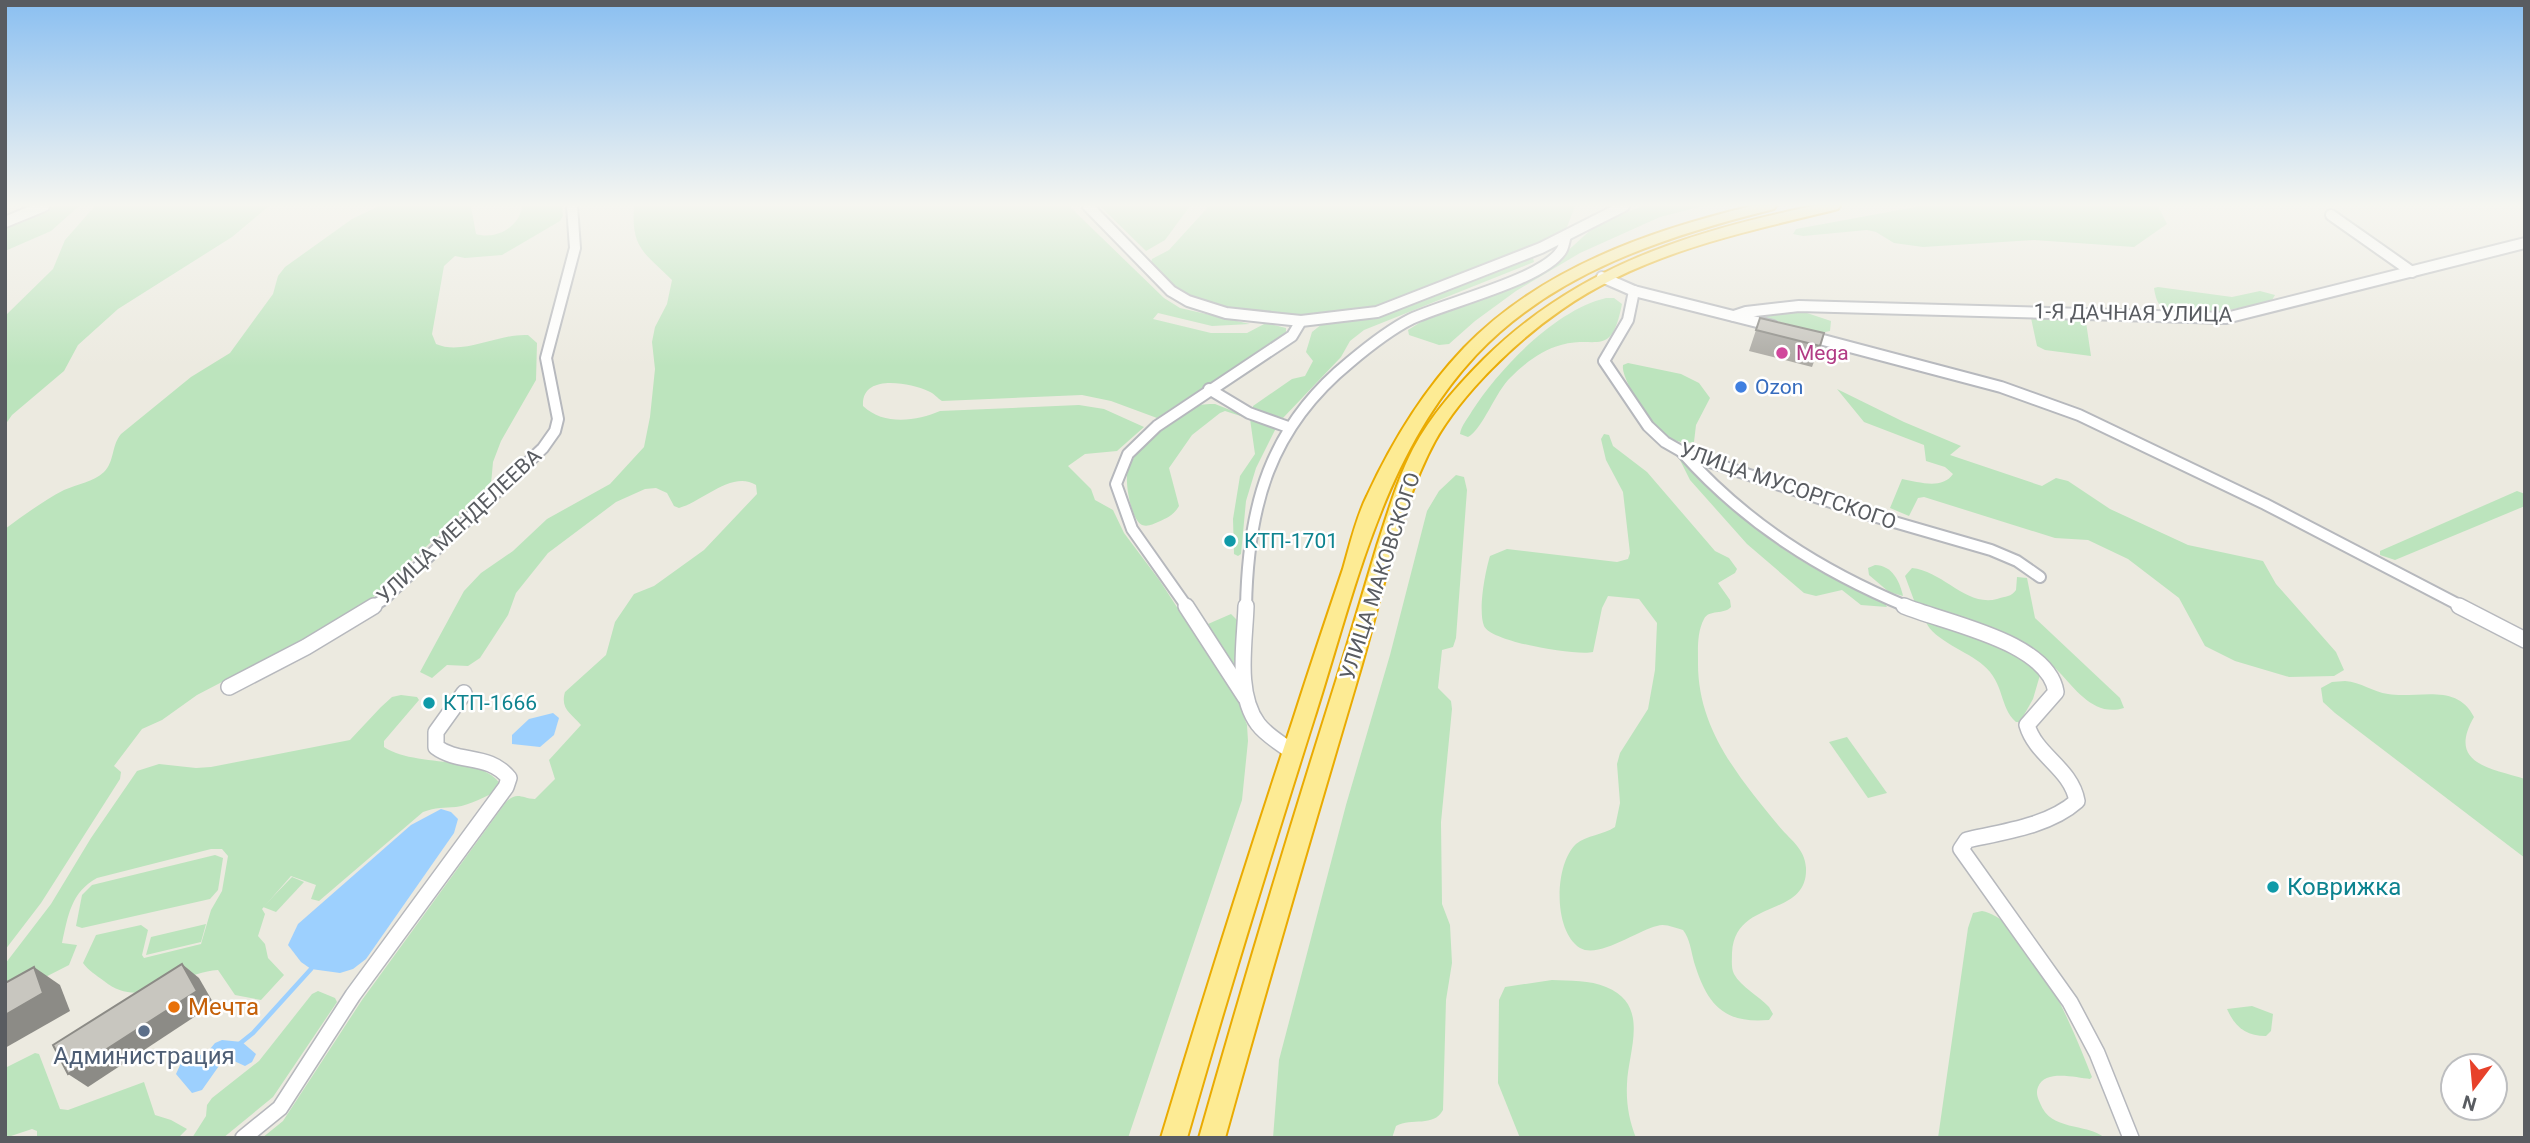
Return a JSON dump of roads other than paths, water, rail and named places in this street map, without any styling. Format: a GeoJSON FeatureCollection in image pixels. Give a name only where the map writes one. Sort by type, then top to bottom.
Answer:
{"type":"FeatureCollection","features":[{"type":"Feature","properties":{"kind":"highway","name":"УЛИЦА МАКОВСКОГО"},"geometry":{"type":"LineString","coordinates":[[1174,1138],[1292,752],[1375,498],[1410,431],[1440,387],[1493,329],[1535,295],[1606,259]]}},
{"type":"Feature","properties":{"kind":"highway","name":"УЛИЦА МАКОВСКОГО"},"geometry":{"type":"LineString","coordinates":[[1212,1138],[1291,859],[1399,505],[1412,471],[1429,438],[1456,399],[1510,341],[1550,307],[1602,277],[1642,259]]}},
{"type":"Feature","properties":{"kind":"street","name":"УЛИЦА МЕНДЕЛЕЕВА"},"geometry":{"type":"LineString","coordinates":[[229,687],[306,647],[383,600],[543,448],[555,431],[558,419],[546,358],[572,259]]}},
{"type":"Feature","properties":{"kind":"street"},"geometry":{"type":"LineString","coordinates":[[1140,259],[1171,291],[1188,301],[1235,314],[1301,321],[1377,312],[1508,259]]}},
{"type":"Feature","properties":{"kind":"street"},"geometry":{"type":"LineString","coordinates":[[1245,696],[1246,595],[1255,502],[1265,469],[1288,427],[1325,383],[1384,334],[1413,318],[1534,270],[1551,259]]}},
{"type":"Feature","properties":{"kind":"street"},"geometry":{"type":"LineString","coordinates":[[2394,259],[2412,272]]}},
{"type":"Feature","properties":{"kind":"street","name":"1-Я ДАЧНАЯ УЛИЦА"},"geometry":{"type":"LineString","coordinates":[[1734,316],[1746,312],[1799,306],[2226,318],[2461,259]]}},
{"type":"Feature","properties":{"kind":"street"},"geometry":{"type":"LineString","coordinates":[[1602,277],[1634,290],[1960,375],[2057,406],[2124,435],[2265,504],[2525,640]]}},
{"type":"Feature","properties":{"kind":"street","name":"УЛИЦА МУСОРГСКОГО"},"geometry":{"type":"LineString","coordinates":[[1634,290],[1628,320],[1604,361],[1654,433],[1682,452],[1842,506],[1984,548],[2015,561],[2039,577]]}},
{"type":"Feature","properties":{"kind":"street"},"geometry":{"type":"LineString","coordinates":[[1292,752],[1256,723],[1245,696],[1132,529],[1116,484],[1128,454],[1157,426],[1292,336],[1301,321]]}},
{"type":"Feature","properties":{"kind":"street"},"geometry":{"type":"LineString","coordinates":[[1209,389],[1249,413],[1288,427]]}},
{"type":"Feature","properties":{"kind":"street"},"geometry":{"type":"LineString","coordinates":[[1682,452],[1737,510],[1782,544],[1839,575],[1912,609],[2021,649],[2041,663],[2052,678],[2056,692],[2027,725],[2029,736],[2074,787],[2077,801],[2071,808],[2034,823],[1967,840],[1961,849],[2039,954],[2084,1025],[2102,1062],[2131,1138]]}},
{"type":"Feature","properties":{"kind":"street"},"geometry":{"type":"LineString","coordinates":[[243,1138],[280,1108],[354,995],[506,787],[509,778],[506,771],[476,756],[444,754],[436,747],[436,732],[464,693]]}},
{"type":"Feature","properties":{"kind":"water"},"geometry":{"type":"Polygon","coordinates":[[[553,713],[559,718],[554,735],[540,747],[512,744],[512,735],[529,719],[553,713]]]}},
{"type":"Feature","properties":{"kind":"water"},"geometry":{"type":"Polygon","coordinates":[[[441,809],[451,812],[458,819],[454,833],[366,959],[353,969],[340,973],[311,969],[301,962],[288,945],[298,924],[411,825],[441,809]]]}},
{"type":"Feature","properties":{"kind":"water"},"geometry":{"type":"Polygon","coordinates":[[[222,1040],[242,1042],[256,1054],[252,1062],[245,1066],[234,1061],[221,1063],[202,1090],[192,1093],[176,1074],[181,1063],[190,1055],[205,1055],[215,1043],[222,1040]]]}},
{"type":"Feature","properties":{"kind":"waterway"},"geometry":{"type":"LineString","coordinates":[[238,1045],[253,1033],[311,969]]}},
{"type":"Feature","properties":{"kind":"place","name":"Mega"},"geometry":{"type":"Point","coordinates":[1782,353]}},
{"type":"Feature","properties":{"kind":"place","name":"Ozon"},"geometry":{"type":"Point","coordinates":[1741,387]}},
{"type":"Feature","properties":{"kind":"place","name":"КТП-1701"},"geometry":{"type":"Point","coordinates":[1230,541]}},
{"type":"Feature","properties":{"kind":"place","name":"КТП-1666"},"geometry":{"type":"Point","coordinates":[429,703]}},
{"type":"Feature","properties":{"kind":"place","name":"Коврижка"},"geometry":{"type":"Point","coordinates":[2273,887]}},
{"type":"Feature","properties":{"kind":"place","name":"Мечта"},"geometry":{"type":"Point","coordinates":[174,1007]}},
{"type":"Feature","properties":{"kind":"place","name":"Администрация"},"geometry":{"type":"Point","coordinates":[144,1031]}}]}
